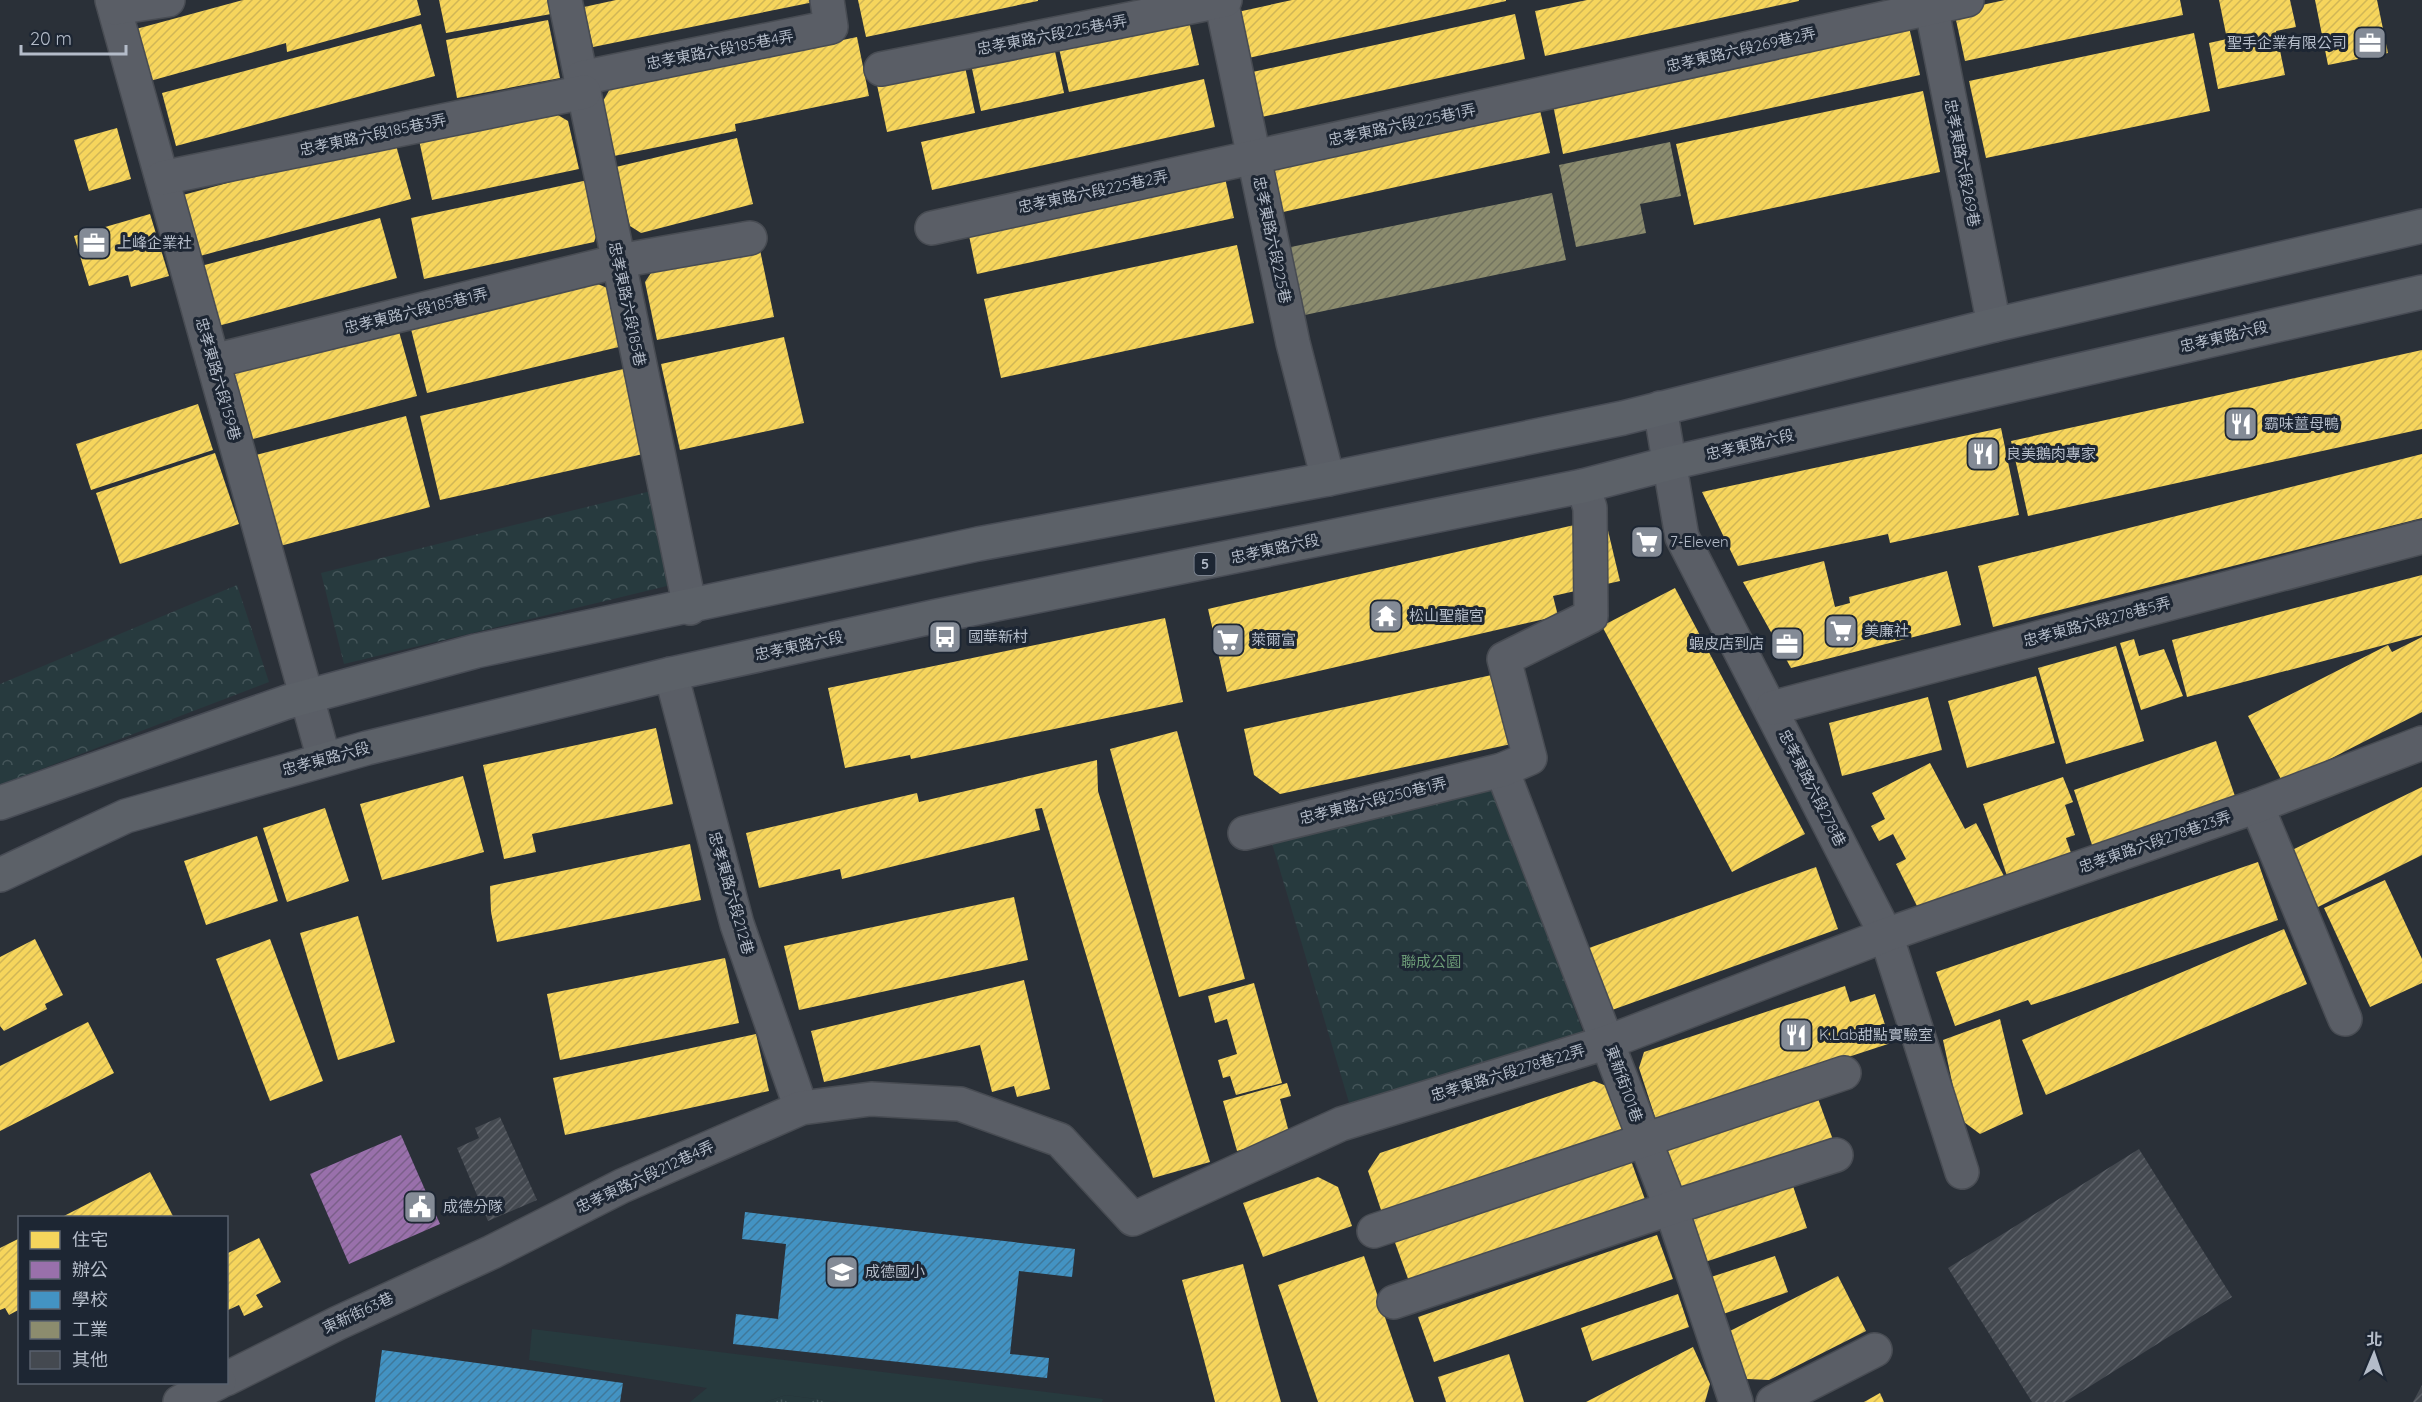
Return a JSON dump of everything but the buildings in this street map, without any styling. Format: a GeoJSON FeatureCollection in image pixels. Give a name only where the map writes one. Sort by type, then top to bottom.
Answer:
{"type":"FeatureCollection","features":[{"type":"Feature","properties":{"kind":"main road"},"geometry":{"type":"LineString","coordinates":[[0,803],[307,696],[476,651],[690,608],[990,541],[1328,479],[1623,418],[1994,325],[2422,226]]}},
{"type":"Feature","properties":{"kind":"main road","name":"忠孝東路六段"},"geometry":{"type":"LineString","coordinates":[[0,875],[126,816],[324,759],[670,674],[937,616],[1582,486],[1671,463],[2422,292]]}},
{"type":"Feature","properties":{"kind":"street"},"geometry":{"type":"LineString","coordinates":[[113,4],[168,0]]}},
{"type":"Feature","properties":{"kind":"street","name":"忠孝東路六段185巷"},"geometry":{"type":"LineString","coordinates":[[566,0],[690,608]]}},
{"type":"Feature","properties":{"kind":"street","name":"忠孝東路六段185巷4弄"},"geometry":{"type":"LineString","coordinates":[[583,85],[831,27],[827,0]]}},
{"type":"Feature","properties":{"kind":"street","name":"忠孝東路六段225巷4弄"},"geometry":{"type":"LineString","coordinates":[[881,69],[1223,0]]}},
{"type":"Feature","properties":{"kind":"street","name":"忠孝東路六段225巷"},"geometry":{"type":"LineString","coordinates":[[1223,0],[1293,343],[1328,479]]}},
{"type":"Feature","properties":{"kind":"street","name":"忠孝東路六段269巷2弄"},"geometry":{"type":"LineString","coordinates":[[1550,93],[1931,4],[1967,0]]}},
{"type":"Feature","properties":{"kind":"street","name":"忠孝東路六段159巷"},"geometry":{"type":"LineString","coordinates":[[113,4],[324,759]]}},
{"type":"Feature","properties":{"kind":"street","name":"忠孝東路六段269巷"},"geometry":{"type":"LineString","coordinates":[[1931,4],[1994,325]]}},
{"type":"Feature","properties":{"kind":"street","name":"忠孝東路六段185巷3弄"},"geometry":{"type":"LineString","coordinates":[[162,178],[583,85]]}},
{"type":"Feature","properties":{"kind":"street","name":"忠孝東路六段225巷1弄"},"geometry":{"type":"LineString","coordinates":[[1254,157],[1550,93]]}},
{"type":"Feature","properties":{"kind":"street","name":"忠孝東路六段225巷2弄"},"geometry":{"type":"LineString","coordinates":[[932,228],[1254,157]]}},
{"type":"Feature","properties":{"kind":"street","name":"忠孝東路六段185巷1弄"},"geometry":{"type":"LineString","coordinates":[[213,360],[618,261],[750,238]]}},
{"type":"Feature","properties":{"kind":"street","name":"忠孝東路六段278巷"},"geometry":{"type":"LineString","coordinates":[[1660,408],[1682,537],[1772,708],[1886,934],[1962,1172]]}},
{"type":"Feature","properties":{"kind":"street","name":"忠孝東路六段250巷1弄"},"geometry":{"type":"LineString","coordinates":[[1245,833],[1502,770],[1530,758],[1504,659],[1591,616],[1590,508],[1582,486]]}},
{"type":"Feature","properties":{"kind":"street","name":"忠孝東路六段278巷5弄"},"geometry":{"type":"LineString","coordinates":[[1772,708],[2422,537]]}},
{"type":"Feature","properties":{"kind":"street","name":"忠孝東路六段212巷"},"geometry":{"type":"LineString","coordinates":[[670,674],[737,924],[801,1108]]}},
{"type":"Feature","properties":{"kind":"street","name":"忠孝東路六段278巷23弄"},"geometry":{"type":"LineString","coordinates":[[1886,934],[2257,806],[2422,743]]}},
{"type":"Feature","properties":{"kind":"street","name":"東新街101巷"},"geometry":{"type":"LineString","coordinates":[[1502,770],[1671,1208],[1736,1402]]}},
{"type":"Feature","properties":{"kind":"street"},"geometry":{"type":"LineString","coordinates":[[2257,806],[2344,1019]]}},
{"type":"Feature","properties":{"kind":"street","name":"忠孝東路六段278巷22弄"},"geometry":{"type":"LineString","coordinates":[[1133,1219],[1341,1124],[1608,1042],[1886,934]]}},
{"type":"Feature","properties":{"kind":"street"},"geometry":{"type":"LineString","coordinates":[[1374,1230],[1844,1072]]}},
{"type":"Feature","properties":{"kind":"street","name":"忠孝東路六段212巷4弄"},"geometry":{"type":"LineString","coordinates":[[492,1252],[622,1186],[801,1108],[871,1099],[960,1104],[1060,1140],[1133,1219]]}},
{"type":"Feature","properties":{"kind":"street"},"geometry":{"type":"LineString","coordinates":[[1394,1302],[1836,1155]]}},
{"type":"Feature","properties":{"kind":"street","name":"東新街63巷"},"geometry":{"type":"LineString","coordinates":[[228,1378],[338,1323],[492,1252]]}},
{"type":"Feature","properties":{"kind":"street"},"geometry":{"type":"LineString","coordinates":[[1773,1402],[1875,1350]]}},
{"type":"Feature","properties":{"kind":"street"},"geometry":{"type":"LineString","coordinates":[[180,1402],[217,1384]]}},
{"type":"Feature","properties":{"kind":"green space"},"geometry":{"type":"Polygon","coordinates":[[[651,491],[671,585],[344,664],[321,573],[651,491]]]}},
{"type":"Feature","properties":{"kind":"green space"},"geometry":{"type":"Polygon","coordinates":[[[237,585],[269,682],[0,785],[0,684],[237,585]]]}},
{"type":"Feature","properties":{"kind":"green space","name":"聯成公園"},"geometry":{"type":"Polygon","coordinates":[[[1493,785],[1584,1035],[1353,1116],[1271,840],[1493,785]]]}},
{"type":"Feature","properties":{"kind":"green space"},"geometry":{"type":"Polygon","coordinates":[[[532,1329],[1103,1399],[1102,1402],[838,1402],[786,1395],[765,1402],[690,1402],[707,1388],[529,1360],[532,1329]]]}},
{"type":"Feature","properties":{"kind":"green space"},"geometry":{"type":"Polygon","coordinates":[[[786,1395],[838,1402],[765,1402],[786,1395]]]}},
{"type":"Feature","properties":{"kind":"place","name":"聖手企業有限公司"},"geometry":{"type":"Point","coordinates":[2370,43]}},
{"type":"Feature","properties":{"kind":"place","name":"上峰企業社"},"geometry":{"type":"Point","coordinates":[94,243]}},
{"type":"Feature","properties":{"kind":"place","name":"霸味薑母鴨"},"geometry":{"type":"Point","coordinates":[2241,424]}},
{"type":"Feature","properties":{"kind":"place","name":"良美鵝肉專家"},"geometry":{"type":"Point","coordinates":[1983,454]}},
{"type":"Feature","properties":{"kind":"place","name":"7-Eleven"},"geometry":{"type":"Point","coordinates":[1647,542]}},
{"type":"Feature","properties":{"kind":"place","name":"松山聖龍宮"},"geometry":{"type":"Point","coordinates":[1386,616]}},
{"type":"Feature","properties":{"kind":"place","name":"美廉社"},"geometry":{"type":"Point","coordinates":[1841,631]}},
{"type":"Feature","properties":{"kind":"place","name":"國華新村"},"geometry":{"type":"Point","coordinates":[945,637]}},
{"type":"Feature","properties":{"kind":"place","name":"萊爾富"},"geometry":{"type":"Point","coordinates":[1228,640]}},
{"type":"Feature","properties":{"kind":"place","name":"蝦皮店到店"},"geometry":{"type":"Point","coordinates":[1787,644]}},
{"type":"Feature","properties":{"kind":"place","name":"K.Lab甜點實驗室"},"geometry":{"type":"Point","coordinates":[1796,1035]}},
{"type":"Feature","properties":{"kind":"place","name":"成德分隊"},"geometry":{"type":"Point","coordinates":[420,1207]}},
{"type":"Feature","properties":{"kind":"place","name":"成德國小"},"geometry":{"type":"Point","coordinates":[842,1272]}}]}
